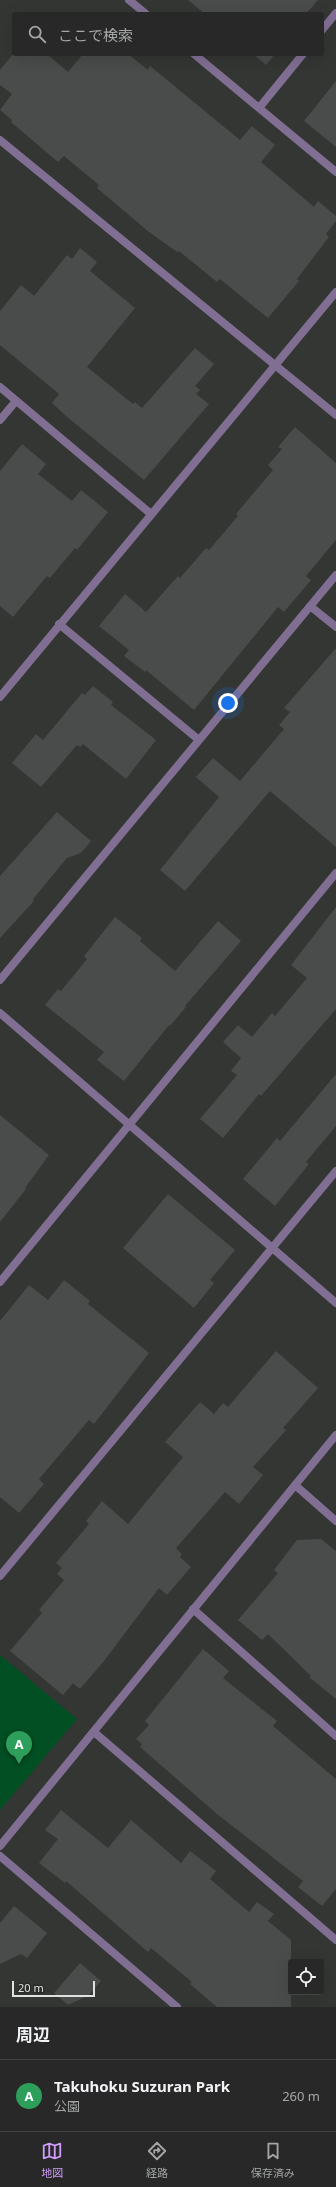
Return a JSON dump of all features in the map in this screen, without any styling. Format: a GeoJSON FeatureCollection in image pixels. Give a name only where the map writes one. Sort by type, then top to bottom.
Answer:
{"type":"FeatureCollection","features":[{"type":"Feature","properties":{"kind":"street"},"geometry":{"type":"LineString","coordinates":[[129,0],[144,12]]}},
{"type":"Feature","properties":{"kind":"street"},"geometry":{"type":"LineString","coordinates":[[324,28],[336,13]]}},
{"type":"Feature","properties":{"kind":"street"},"geometry":{"type":"LineString","coordinates":[[196,56],[336,172]]}},
{"type":"Feature","properties":{"kind":"street"},"geometry":{"type":"LineString","coordinates":[[259,108],[301,56]]}},
{"type":"Feature","properties":{"kind":"street"},"geometry":{"type":"LineString","coordinates":[[0,140],[336,415]]}},
{"type":"Feature","properties":{"kind":"street"},"geometry":{"type":"LineString","coordinates":[[0,697],[59,624],[336,292]]}},
{"type":"Feature","properties":{"kind":"street"},"geometry":{"type":"LineString","coordinates":[[0,387],[151,514]]}},
{"type":"Feature","properties":{"kind":"street"},"geometry":{"type":"LineString","coordinates":[[0,420],[16,401]]}},
{"type":"Feature","properties":{"kind":"street"},"geometry":{"type":"LineString","coordinates":[[0,980],[336,575]]}},
{"type":"Feature","properties":{"kind":"street"},"geometry":{"type":"LineString","coordinates":[[310,606],[336,627]]}},
{"type":"Feature","properties":{"kind":"street"},"geometry":{"type":"LineString","coordinates":[[59,624],[199,740]]}},
{"type":"Feature","properties":{"kind":"street"},"geometry":{"type":"LineString","coordinates":[[0,1282],[128,1124],[336,873]]}},
{"type":"Feature","properties":{"kind":"street"},"geometry":{"type":"LineString","coordinates":[[0,1013],[336,1303]]}},
{"type":"Feature","properties":{"kind":"street"},"geometry":{"type":"LineString","coordinates":[[0,1576],[336,1171]]}},
{"type":"Feature","properties":{"kind":"street"},"geometry":{"type":"LineString","coordinates":[[0,1846],[336,1435]]}},
{"type":"Feature","properties":{"kind":"street"},"geometry":{"type":"LineString","coordinates":[[295,1485],[336,1521]]}},
{"type":"Feature","properties":{"kind":"street"},"geometry":{"type":"LineString","coordinates":[[193,1609],[336,1736]]}},
{"type":"Feature","properties":{"kind":"street"},"geometry":{"type":"LineString","coordinates":[[94,1732],[336,1940]]}},
{"type":"Feature","properties":{"kind":"street"},"geometry":{"type":"LineString","coordinates":[[0,1856],[176,2007]]}},
{"type":"Feature","properties":{"kind":"green space"},"geometry":{"type":"Polygon","coordinates":[[[0,1655],[77,1719],[0,1810],[0,1655]]]}},
{"type":"Feature","properties":{"kind":"building"},"geometry":{"type":"Polygon","coordinates":[[[188,0],[318,0],[308,12],[203,12],[188,0]]]}},
{"type":"Feature","properties":{"kind":"building"},"geometry":{"type":"Polygon","coordinates":[[[12,55],[49,56],[68,72],[81,56],[130,56],[148,70],[150,66],[240,140],[252,126],[275,145],[261,162],[314,207],[318,201],[336,216],[336,221],[326,234],[329,237],[297,279],[299,281],[268,318],[220,279],[217,282],[179,251],[177,252],[149,232],[97,188],[99,185],[64,156],[58,162],[11,122],[12,120],[0,110],[12,94],[0,85],[0,70],[12,55]]]}},
{"type":"Feature","properties":{"kind":"building"},"geometry":{"type":"Polygon","coordinates":[[[255,56],[273,56],[266,65],[255,56]]]}},
{"type":"Feature","properties":{"kind":"building"},"geometry":{"type":"Polygon","coordinates":[[[336,81],[336,147],[304,121],[336,81]]]}},
{"type":"Feature","properties":{"kind":"building"},"geometry":{"type":"Polygon","coordinates":[[[80,248],[97,262],[90,271],[135,308],[87,367],[133,404],[135,402],[142,408],[195,348],[214,364],[195,386],[200,390],[196,394],[209,404],[144,480],[52,403],[59,394],[0,345],[0,311],[21,285],[34,296],[67,255],[72,259],[80,248]]]}},
{"type":"Feature","properties":{"kind":"building"},"geometry":{"type":"Polygon","coordinates":[[[295,427],[336,463],[336,540],[306,576],[311,580],[284,612],[278,607],[194,710],[146,670],[145,672],[124,656],[129,650],[99,626],[125,594],[146,612],[178,576],[180,578],[206,548],[209,550],[238,516],[236,514],[273,470],[268,465],[282,449],[278,447],[295,427]]]}},
{"type":"Feature","properties":{"kind":"building"},"geometry":{"type":"Polygon","coordinates":[[[22,444],[46,464],[38,474],[72,501],[81,490],[108,512],[77,550],[75,548],[50,578],[47,576],[13,617],[0,606],[0,471],[22,444]]]}},
{"type":"Feature","properties":{"kind":"building"},"geometry":{"type":"Polygon","coordinates":[[[336,648],[336,847],[270,791],[185,891],[160,870],[219,797],[196,777],[213,758],[240,781],[284,729],[279,725],[290,712],[284,708],[336,648]]]}},
{"type":"Feature","properties":{"kind":"building"},"geometry":{"type":"Polygon","coordinates":[[[93,686],[113,702],[111,705],[156,740],[126,779],[83,744],[80,747],[77,745],[41,787],[12,763],[36,734],[43,740],[82,693],[85,695],[93,686]]]}},
{"type":"Feature","properties":{"kind":"building"},"geometry":{"type":"Polygon","coordinates":[[[57,812],[91,841],[81,853],[67,858],[33,899],[34,901],[0,938],[0,876],[57,812]]]}},
{"type":"Feature","properties":{"kind":"building"},"geometry":{"type":"Polygon","coordinates":[[[336,907],[336,1009],[261,1096],[259,1094],[223,1138],[200,1119],[237,1075],[231,1071],[241,1058],[223,1042],[238,1025],[252,1037],[272,1013],[275,1016],[307,978],[291,965],[336,907]]]}},
{"type":"Feature","properties":{"kind":"building"},"geometry":{"type":"Polygon","coordinates":[[[115,917],[142,938],[140,941],[175,971],[218,921],[241,941],[185,1006],[186,1007],[170,1026],[169,1025],[124,1081],[97,1060],[104,1052],[45,1005],[58,989],[61,991],[87,959],[84,956],[115,917]]]}},
{"type":"Feature","properties":{"kind":"building"},"geometry":{"type":"Polygon","coordinates":[[[336,1074],[336,1126],[306,1162],[309,1164],[275,1206],[243,1179],[277,1138],[280,1141],[336,1074]]]}},
{"type":"Feature","properties":{"kind":"building"},"geometry":{"type":"Polygon","coordinates":[[[0,1115],[49,1155],[25,1188],[26,1189],[0,1222],[0,1115]]]}},
{"type":"Feature","properties":{"kind":"building"},"geometry":{"type":"Polygon","coordinates":[[[168,1194],[235,1250],[210,1280],[214,1283],[194,1308],[123,1248],[168,1194]]]}},
{"type":"Feature","properties":{"kind":"building"},"geometry":{"type":"Polygon","coordinates":[[[64,1280],[90,1301],[88,1304],[149,1353],[94,1424],[89,1420],[39,1479],[44,1484],[19,1513],[0,1497],[0,1321],[29,1285],[48,1300],[64,1280]]]}},
{"type":"Feature","properties":{"kind":"building"},"geometry":{"type":"Polygon","coordinates":[[[276,1351],[318,1388],[283,1428],[286,1430],[253,1467],[263,1475],[239,1504],[225,1492],[176,1548],[182,1554],[180,1557],[191,1567],[167,1595],[159,1588],[104,1661],[80,1689],[73,1683],[63,1695],[10,1651],[42,1613],[39,1610],[64,1580],[57,1574],[62,1568],[56,1563],[89,1524],[86,1521],[102,1501],[128,1524],[183,1457],[165,1442],[200,1402],[214,1414],[223,1403],[228,1407],[276,1351]]]}},
{"type":"Feature","properties":{"kind":"building"},"geometry":{"type":"Polygon","coordinates":[[[321,1539],[336,1551],[336,1699],[309,1677],[311,1676],[268,1634],[262,1640],[238,1620],[278,1573],[274,1570],[297,1540],[321,1539]]]}},
{"type":"Feature","properties":{"kind":"building"},"geometry":{"type":"Polygon","coordinates":[[[203,1649],[229,1671],[223,1678],[277,1721],[273,1726],[336,1779],[336,1889],[322,1906],[298,1887],[303,1881],[217,1814],[140,1747],[142,1744],[136,1739],[149,1725],[145,1721],[203,1649]]]}},
{"type":"Feature","properties":{"kind":"building"},"geometry":{"type":"Polygon","coordinates":[[[61,1810],[108,1848],[131,1820],[181,1863],[190,1851],[216,1871],[210,1879],[249,1912],[257,1902],[274,1914],[268,1921],[291,1940],[291,1959],[288,1959],[288,1995],[291,1995],[291,2007],[217,2007],[190,1984],[192,1982],[151,1948],[148,1952],[66,1881],[65,1883],[39,1863],[58,1839],[45,1830],[61,1810]]]}},
{"type":"Feature","properties":{"kind":"building"},"geometry":{"type":"Polygon","coordinates":[[[14,1906],[47,1933],[27,1958],[21,1954],[0,1964],[0,1923],[14,1906]]]}},
{"type":"Feature","properties":{"kind":"building"},"geometry":{"type":"Polygon","coordinates":[[[80,1963],[101,1981],[89,1995],[68,2005],[54,1993],[80,1963]]]}},
{"type":"Feature","properties":{"kind":"place","name":"Takuhoku Suzuran Park"},"geometry":{"type":"Point","coordinates":[19,1764]}}]}
